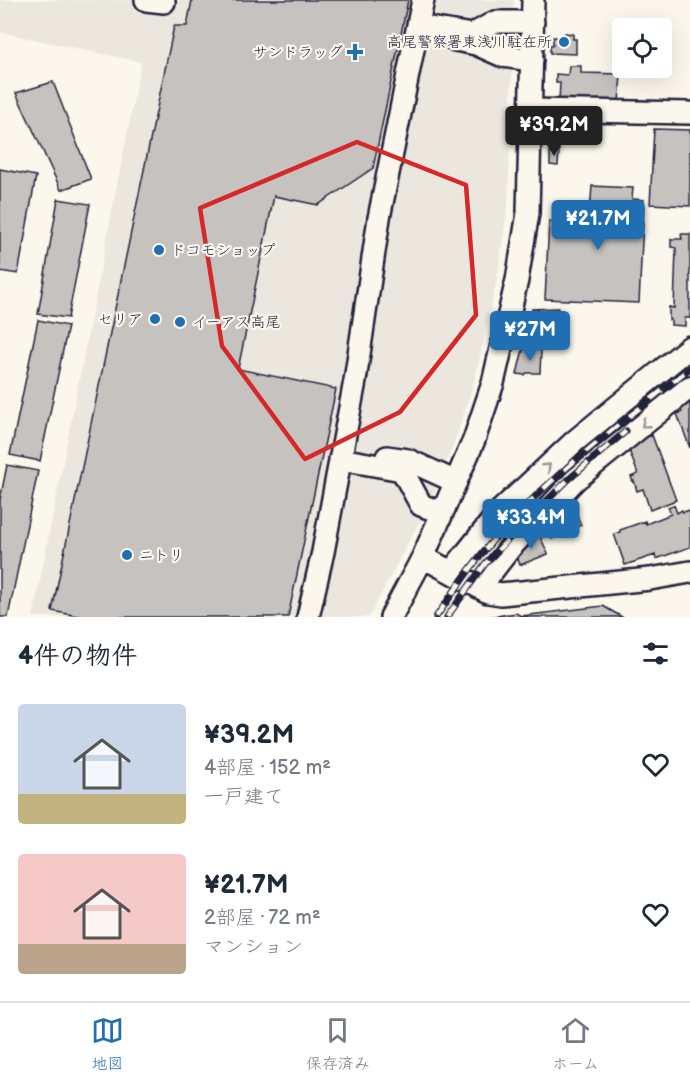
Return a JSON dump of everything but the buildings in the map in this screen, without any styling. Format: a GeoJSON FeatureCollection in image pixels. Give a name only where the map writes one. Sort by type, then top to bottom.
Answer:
{"type":"FeatureCollection","features":[{"type":"Feature","properties":{"kind":"street"},"geometry":{"type":"LineString","coordinates":[[146,0],[164,2],[165,0]]}},
{"type":"Feature","properties":{"kind":"street"},"geometry":{"type":"LineString","coordinates":[[308,617],[323,552],[355,381],[379,218],[423,0]]}},
{"type":"Feature","properties":{"kind":"street"},"geometry":{"type":"LineString","coordinates":[[391,617],[423,557],[474,440],[493,383],[517,280],[528,213],[533,0]]}},
{"type":"Feature","properties":{"kind":"street"},"geometry":{"type":"LineString","coordinates":[[417,30],[472,35],[495,22],[533,22]]}},
{"type":"Feature","properties":{"kind":"street"},"geometry":{"type":"LineString","coordinates":[[417,30],[476,44],[503,56],[532,60]]}},
{"type":"Feature","properties":{"kind":"street"},"geometry":{"type":"LineString","coordinates":[[531,110],[690,113]]}},
{"type":"Feature","properties":{"kind":"street"},"geometry":{"type":"LineString","coordinates":[[451,572],[500,510],[575,441],[690,347]]}},
{"type":"Feature","properties":{"kind":"street"},"geometry":{"type":"LineString","coordinates":[[480,587],[510,548],[575,480],[690,387]]}},
{"type":"Feature","properties":{"kind":"street"},"geometry":{"type":"LineString","coordinates":[[341,454],[408,460],[456,482]]}},
{"type":"Feature","properties":{"kind":"street"},"geometry":{"type":"LineString","coordinates":[[341,454],[402,470],[421,505],[442,513]]}},
{"type":"Feature","properties":{"kind":"street"},"geometry":{"type":"LineString","coordinates":[[423,557],[488,592],[501,594],[650,579],[690,572]]}},
{"type":"Feature","properties":{"kind":"highlighted area"},"geometry":{"type":"Polygon","coordinates":[[[357,142],[466,185],[476,315],[400,412],[305,459],[222,346],[200,208],[357,142]]]}},
{"type":"Feature","properties":{"kind":"shaded area","name":"イーアス高尾"},"geometry":{"type":"Polygon","coordinates":[[[0,0],[514,0],[508,205],[497,279],[475,379],[457,435],[434,494],[369,617],[33,617],[141,62],[0,32],[0,0]]]}},
{"type":"Feature","properties":{"kind":"railway"},"geometry":{"type":"LineString","coordinates":[[436,617],[469,570],[527,504],[595,444],[690,368]]}},
{"type":"Feature","properties":{"kind":"railway"},"geometry":{"type":"LineString","coordinates":[[447,617],[485,564],[514,533],[569,479],[626,431]]}},
{"type":"Feature","properties":{"kind":"place","name":"高尾警察署東浅川駐在所"},"geometry":{"type":"Point","coordinates":[564,42]}},
{"type":"Feature","properties":{"kind":"place","name":"サンドラッグ"},"geometry":{"type":"Point","coordinates":[355,52]}},
{"type":"Feature","properties":{"kind":"place","name":"ドコモショップ"},"geometry":{"type":"Point","coordinates":[159,250]}},
{"type":"Feature","properties":{"kind":"place","name":"セリア"},"geometry":{"type":"Point","coordinates":[155,319]}},
{"type":"Feature","properties":{"kind":"place","name":"イーアス高尾"},"geometry":{"type":"Point","coordinates":[180,322]}},
{"type":"Feature","properties":{"kind":"place","name":"ニトリ"},"geometry":{"type":"Point","coordinates":[127,555]}}]}
